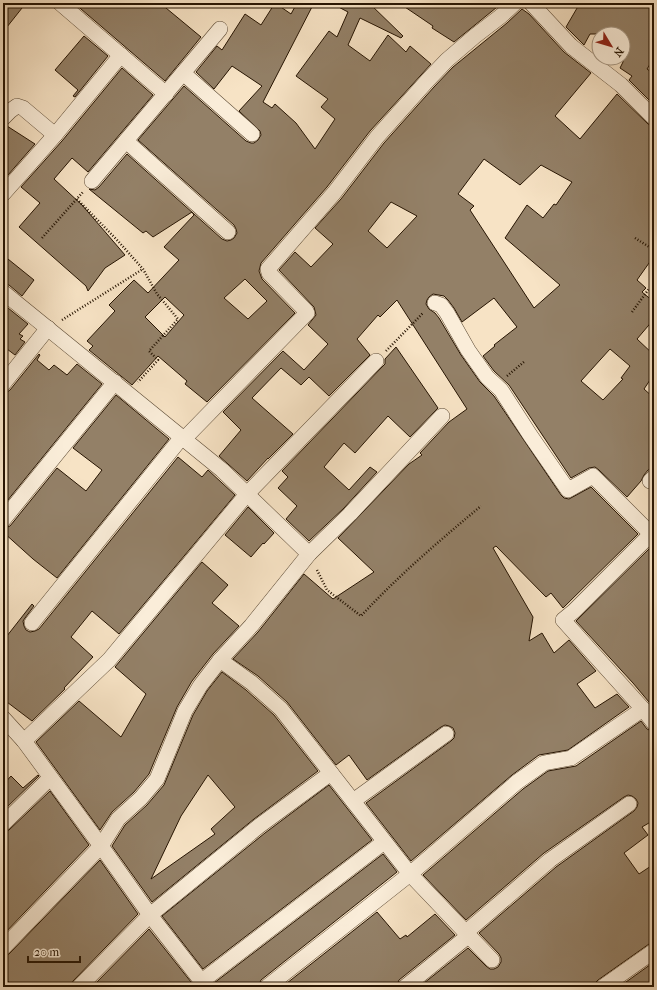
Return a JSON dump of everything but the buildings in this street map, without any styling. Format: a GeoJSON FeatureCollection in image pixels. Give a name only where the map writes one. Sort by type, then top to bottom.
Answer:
{"type":"FeatureCollection","features":[{"type":"Feature","properties":{"kind":"street"},"geometry":{"type":"LineString","coordinates":[[60,3],[166,94]]}},
{"type":"Feature","properties":{"kind":"street"},"geometry":{"type":"LineString","coordinates":[[32,622],[183,438],[307,313],[269,274],[268,268],[334,193],[377,137],[427,80],[447,60],[515,3]]}},
{"type":"Feature","properties":{"kind":"street"},"geometry":{"type":"LineString","coordinates":[[531,3],[571,46],[621,85],[654,118]]}},
{"type":"Feature","properties":{"kind":"street"},"geometry":{"type":"LineString","coordinates":[[92,181],[220,29]]}},
{"type":"Feature","properties":{"kind":"street"},"geometry":{"type":"LineString","coordinates":[[3,194],[55,135],[121,55]]}},
{"type":"Feature","properties":{"kind":"street"},"geometry":{"type":"LineString","coordinates":[[183,73],[252,134]]}},
{"type":"Feature","properties":{"kind":"street"},"geometry":{"type":"LineString","coordinates":[[3,118],[16,106],[23,108],[55,135]]}},
{"type":"Feature","properties":{"kind":"street"},"geometry":{"type":"LineString","coordinates":[[126,141],[228,232]]}},
{"type":"Feature","properties":{"kind":"street"},"geometry":{"type":"LineString","coordinates":[[3,292],[222,470],[309,554]]}},
{"type":"Feature","properties":{"kind":"street"},"geometry":{"type":"LineString","coordinates":[[435,304],[441,305],[447,313],[468,350],[487,377],[501,390],[568,490],[593,476],[652,536],[563,620],[654,723]]}},
{"type":"Feature","properties":{"kind":"street"},"geometry":{"type":"LineString","coordinates":[[3,384],[48,328]]}},
{"type":"Feature","properties":{"kind":"street"},"geometry":{"type":"LineString","coordinates":[[24,741],[109,660],[247,494],[376,361]]}},
{"type":"Feature","properties":{"kind":"street"},"geometry":{"type":"LineString","coordinates":[[3,520],[115,382]]}},
{"type":"Feature","properties":{"kind":"street"},"geometry":{"type":"LineString","coordinates":[[3,948],[101,846],[118,819],[141,798],[156,779],[185,710],[200,686],[220,660],[251,626],[309,554],[350,514],[442,416]]}},
{"type":"Feature","properties":{"kind":"street"},"geometry":{"type":"LineString","coordinates":[[220,660],[252,683],[281,709],[410,874],[492,960]]}},
{"type":"Feature","properties":{"kind":"street"},"geometry":{"type":"LineString","coordinates":[[267,987],[410,874],[517,782],[544,763],[571,758],[642,709]]}},
{"type":"Feature","properties":{"kind":"street"},"geometry":{"type":"LineString","coordinates":[[3,718],[24,741],[150,914],[204,984],[384,842]]}},
{"type":"Feature","properties":{"kind":"street"},"geometry":{"type":"LineString","coordinates":[[353,801],[446,734]]}},
{"type":"Feature","properties":{"kind":"street"},"geometry":{"type":"LineString","coordinates":[[79,987],[150,914],[259,826],[331,774]]}},
{"type":"Feature","properties":{"kind":"street"},"geometry":{"type":"LineString","coordinates":[[3,824],[50,778]]}},
{"type":"Feature","properties":{"kind":"street"},"geometry":{"type":"LineString","coordinates":[[405,987],[550,860],[629,804]]}},
{"type":"Feature","properties":{"kind":"street"},"geometry":{"type":"LineString","coordinates":[[603,987],[654,951]]}},
{"type":"Feature","properties":{"kind":"path"},"geometry":{"type":"LineString","coordinates":[[42,238],[92,181]]}},
{"type":"Feature","properties":{"kind":"path"},"geometry":{"type":"LineString","coordinates":[[77,199],[143,269],[157,294],[178,319],[149,351],[158,360],[128,393]]}},
{"type":"Feature","properties":{"kind":"path"},"geometry":{"type":"LineString","coordinates":[[634,238],[654,250]]}},
{"type":"Feature","properties":{"kind":"path"},"geometry":{"type":"LineString","coordinates":[[48,328],[143,269]]}},
{"type":"Feature","properties":{"kind":"path"},"geometry":{"type":"LineString","coordinates":[[632,312],[654,282]]}},
{"type":"Feature","properties":{"kind":"path"},"geometry":{"type":"LineString","coordinates":[[376,361],[426,310],[435,304]]}},
{"type":"Feature","properties":{"kind":"path"},"geometry":{"type":"LineString","coordinates":[[496,385],[525,361]]}},
{"type":"Feature","properties":{"kind":"path"},"geometry":{"type":"LineString","coordinates":[[309,554],[327,590],[361,616],[385,590],[480,506]]}}]}
